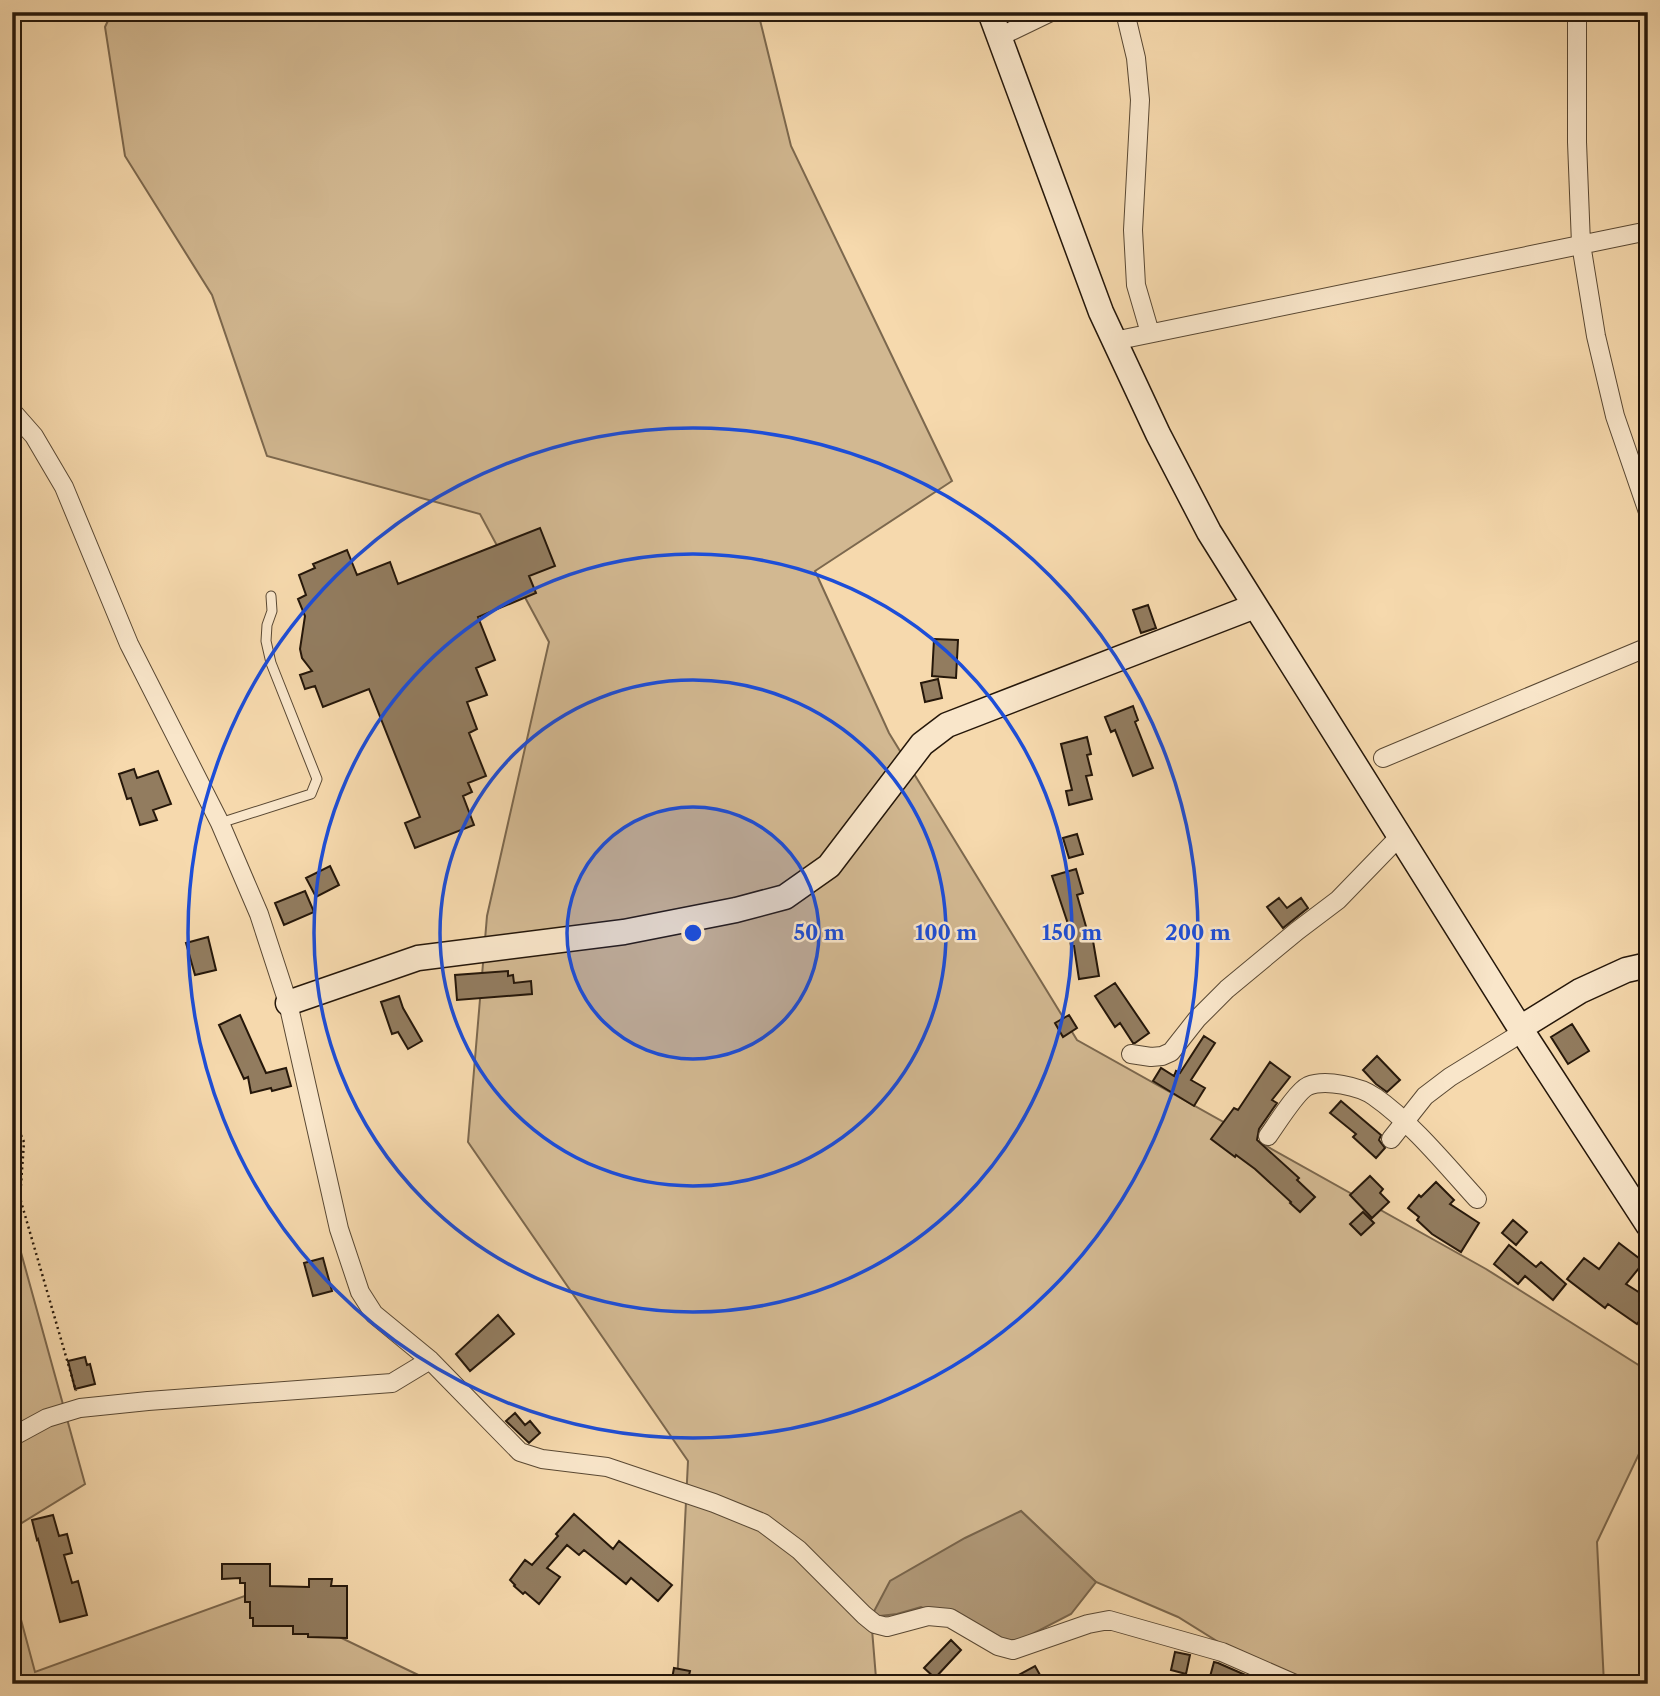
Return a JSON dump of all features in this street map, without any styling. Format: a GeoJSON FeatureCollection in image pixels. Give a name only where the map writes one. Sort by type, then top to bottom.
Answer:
{"type":"FeatureCollection","features":[{"type":"Feature","properties":{"kind":"street"},"geometry":{"type":"LineString","coordinates":[[989,12],[1101,312],[1158,434],[1209,532],[1648,1225]]}},
{"type":"Feature","properties":{"kind":"street"},"geometry":{"type":"LineString","coordinates":[[999,37],[1051,12]]}},
{"type":"Feature","properties":{"kind":"street"},"geometry":{"type":"LineString","coordinates":[[1125,12],[1136,58],[1140,100],[1133,230],[1136,285],[1150,333]]}},
{"type":"Feature","properties":{"kind":"street"},"geometry":{"type":"LineString","coordinates":[[1577,12],[1577,142],[1581,244],[1596,336],[1615,416],[1648,512]]}},
{"type":"Feature","properties":{"kind":"street"},"geometry":{"type":"LineString","coordinates":[[1114,341],[1648,231]]}},
{"type":"Feature","properties":{"kind":"street"},"geometry":{"type":"LineString","coordinates":[[12,411],[34,436],[64,487],[129,644],[220,823],[259,914],[288,1003],[339,1228],[360,1292],[374,1314],[430,1360],[520,1452],[542,1460],[607,1467],[714,1503],[763,1523],[799,1550],[875,1624],[887,1627],[929,1616],[950,1618],[998,1646],[1013,1650],[1088,1624],[1109,1620],[1222,1652],[1295,1684]]}},
{"type":"Feature","properties":{"kind":"street"},"geometry":{"type":"LineString","coordinates":[[288,1003],[418,958],[624,932],[736,910],[785,897],[829,866],[922,744],[947,725],[1255,606]]}},
{"type":"Feature","properties":{"kind":"street"},"geometry":{"type":"LineString","coordinates":[[1383,758],[1648,647]]}},
{"type":"Feature","properties":{"kind":"street"},"geometry":{"type":"LineString","coordinates":[[1131,1054],[1151,1057],[1171,1052],[1197,1018],[1227,989],[1338,900],[1400,836]]}},
{"type":"Feature","properties":{"kind":"street"},"geometry":{"type":"LineString","coordinates":[[1391,1139],[1424,1096],[1450,1077],[1580,991],[1626,970],[1648,965]]}},
{"type":"Feature","properties":{"kind":"street"},"geometry":{"type":"LineString","coordinates":[[1268,1136],[1301,1091],[1309,1086],[1352,1086],[1373,1095],[1405,1122],[1477,1199]]}},
{"type":"Feature","properties":{"kind":"street"},"geometry":{"type":"LineString","coordinates":[[12,1437],[47,1418],[80,1408],[392,1384],[430,1360]]}},
{"type":"Feature","properties":{"kind":"lane"},"geometry":{"type":"LineString","coordinates":[[220,823],[311,794],[317,779],[271,663],[265,640],[272,611],[271,596]]}},
{"type":"Feature","properties":{"kind":"path"},"geometry":{"type":"LineString","coordinates":[[12,1115],[24,1142],[20,1198],[80,1408]]}},
{"type":"Feature","properties":{"kind":"shaded area"},"geometry":{"type":"Polygon","coordinates":[[[112,12],[758,12],[791,146],[952,481],[815,571],[889,733],[1077,1040],[1486,1269],[1648,1371],[1648,1435],[1597,1542],[1604,1684],[1286,1684],[1178,1617],[1096,1582],[1021,1511],[871,1617],[876,1678],[1004,1684],[677,1684],[688,1461],[468,1142],[487,916],[549,642],[480,514],[267,456],[212,295],[125,156],[105,27],[112,12]]]}},
{"type":"Feature","properties":{"kind":"shaded area"},"geometry":{"type":"Polygon","coordinates":[[[12,1220],[85,1484],[12,1529],[12,1220]]]}},
{"type":"Feature","properties":{"kind":"shaded area"},"geometry":{"type":"Polygon","coordinates":[[[1021,1511],[1096,1582],[1071,1614],[1011,1645],[921,1607],[897,1614],[871,1617],[890,1581],[965,1538],[1021,1511]]]}},
{"type":"Feature","properties":{"kind":"shaded area"},"geometry":{"type":"Polygon","coordinates":[[[12,1586],[35,1672],[250,1594],[437,1684],[12,1684],[12,1586]]]}},
{"type":"Feature","properties":{"kind":"building"},"geometry":{"type":"Polygon","coordinates":[[[540,528],[555,566],[529,576],[536,593],[478,617],[495,660],[476,668],[487,695],[467,702],[477,729],[469,733],[486,776],[468,783],[472,792],[463,796],[474,825],[415,848],[405,823],[420,817],[369,689],[323,707],[315,686],[305,689],[300,675],[312,671],[302,658],[300,649],[305,616],[298,599],[306,595],[299,575],[315,568],[313,564],[347,550],[357,575],[390,562],[398,584],[540,528]]]}},
{"type":"Feature","properties":{"kind":"building"},"geometry":{"type":"Polygon","coordinates":[[[1148,605],[1156,628],[1141,633],[1133,610],[1148,605]]]}},
{"type":"Feature","properties":{"kind":"building"},"geometry":{"type":"Polygon","coordinates":[[[934,639],[958,640],[956,678],[932,676],[934,639]]]}},
{"type":"Feature","properties":{"kind":"building"},"geometry":{"type":"Polygon","coordinates":[[[938,679],[942,698],[925,702],[921,683],[938,679]]]}},
{"type":"Feature","properties":{"kind":"building"},"geometry":{"type":"Polygon","coordinates":[[[1133,706],[1138,720],[1135,722],[1153,768],[1133,776],[1115,730],[1111,732],[1105,717],[1133,706]]]}},
{"type":"Feature","properties":{"kind":"building"},"geometry":{"type":"Polygon","coordinates":[[[1087,737],[1091,754],[1087,755],[1092,775],[1086,776],[1092,799],[1069,805],[1066,791],[1072,790],[1061,744],[1087,737]]]}},
{"type":"Feature","properties":{"kind":"building"},"geometry":{"type":"Polygon","coordinates":[[[134,769],[137,778],[158,771],[171,804],[153,810],[157,820],[140,825],[131,798],[127,799],[119,774],[134,769]]]}},
{"type":"Feature","properties":{"kind":"building"},"geometry":{"type":"Polygon","coordinates":[[[1077,834],[1083,854],[1069,858],[1063,838],[1077,834]]]}},
{"type":"Feature","properties":{"kind":"building"},"geometry":{"type":"Polygon","coordinates":[[[330,866],[339,885],[316,897],[306,878],[330,866]]]}},
{"type":"Feature","properties":{"kind":"building"},"geometry":{"type":"Polygon","coordinates":[[[1076,869],[1083,893],[1077,895],[1087,930],[1091,929],[1099,976],[1079,979],[1074,946],[1071,946],[1071,933],[1052,876],[1076,869]]]}},
{"type":"Feature","properties":{"kind":"building"},"geometry":{"type":"Polygon","coordinates":[[[305,891],[314,912],[284,925],[275,903],[305,891]]]}},
{"type":"Feature","properties":{"kind":"building"},"geometry":{"type":"Polygon","coordinates":[[[1279,898],[1287,908],[1301,898],[1308,908],[1283,928],[1267,907],[1279,898]]]}},
{"type":"Feature","properties":{"kind":"building"},"geometry":{"type":"Polygon","coordinates":[[[208,937],[216,970],[195,975],[186,943],[208,937]]]}},
{"type":"Feature","properties":{"kind":"building"},"geometry":{"type":"Polygon","coordinates":[[[508,971],[508,976],[513,975],[514,983],[531,981],[532,994],[457,1000],[455,975],[508,971]]]}},
{"type":"Feature","properties":{"kind":"building"},"geometry":{"type":"Polygon","coordinates":[[[1115,983],[1149,1033],[1135,1043],[1120,1023],[1115,1027],[1095,996],[1115,983]]]}},
{"type":"Feature","properties":{"kind":"building"},"geometry":{"type":"Polygon","coordinates":[[[399,996],[422,1041],[408,1049],[398,1032],[392,1034],[381,1002],[399,996]]]}},
{"type":"Feature","properties":{"kind":"building"},"geometry":{"type":"Polygon","coordinates":[[[240,1015],[266,1073],[286,1068],[291,1086],[251,1093],[248,1077],[244,1079],[219,1025],[240,1015]]]}},
{"type":"Feature","properties":{"kind":"building"},"geometry":{"type":"Polygon","coordinates":[[[1069,1015],[1077,1028],[1063,1037],[1055,1023],[1069,1015]]]}},
{"type":"Feature","properties":{"kind":"building"},"geometry":{"type":"Polygon","coordinates":[[[1572,1024],[1589,1051],[1568,1064],[1551,1037],[1572,1024]]]}},
{"type":"Feature","properties":{"kind":"building"},"geometry":{"type":"Polygon","coordinates":[[[1204,1036],[1215,1043],[1191,1080],[1205,1088],[1194,1106],[1153,1081],[1161,1068],[1174,1076],[1176,1071],[1180,1073],[1204,1036]]]}},
{"type":"Feature","properties":{"kind":"building"},"geometry":{"type":"Polygon","coordinates":[[[1377,1056],[1400,1080],[1387,1092],[1363,1070],[1377,1056]]]}},
{"type":"Feature","properties":{"kind":"building"},"geometry":{"type":"Polygon","coordinates":[[[1270,1062],[1290,1077],[1272,1100],[1277,1103],[1259,1129],[1257,1140],[1299,1178],[1297,1180],[1315,1197],[1300,1212],[1255,1169],[1211,1139],[1234,1108],[1238,1110],[1270,1062]]]}},
{"type":"Feature","properties":{"kind":"building"},"geometry":{"type":"Polygon","coordinates":[[[1341,1101],[1381,1135],[1379,1140],[1385,1148],[1376,1158],[1353,1137],[1356,1134],[1330,1113],[1341,1101]]]}},
{"type":"Feature","properties":{"kind":"building"},"geometry":{"type":"Polygon","coordinates":[[[1370,1176],[1383,1189],[1380,1193],[1389,1202],[1372,1218],[1350,1195],[1370,1176]]]}},
{"type":"Feature","properties":{"kind":"building"},"geometry":{"type":"Polygon","coordinates":[[[1436,1182],[1454,1200],[1450,1204],[1479,1223],[1461,1252],[1432,1234],[1408,1208],[1436,1182]]]}},
{"type":"Feature","properties":{"kind":"building"},"geometry":{"type":"Polygon","coordinates":[[[1363,1212],[1374,1223],[1361,1235],[1350,1224],[1363,1212]]]}},
{"type":"Feature","properties":{"kind":"building"},"geometry":{"type":"Polygon","coordinates":[[[1513,1220],[1527,1232],[1516,1245],[1502,1233],[1513,1220]]]}},
{"type":"Feature","properties":{"kind":"building"},"geometry":{"type":"Polygon","coordinates":[[[1619,1243],[1644,1262],[1626,1284],[1648,1298],[1648,1321],[1642,1317],[1637,1324],[1608,1304],[1605,1308],[1567,1279],[1584,1258],[1599,1269],[1619,1243]]]}},
{"type":"Feature","properties":{"kind":"building"},"geometry":{"type":"Polygon","coordinates":[[[1509,1245],[1536,1267],[1541,1262],[1566,1284],[1553,1300],[1525,1276],[1518,1284],[1494,1264],[1509,1245]]]}},
{"type":"Feature","properties":{"kind":"building"},"geometry":{"type":"Polygon","coordinates":[[[323,1258],[332,1291],[313,1296],[304,1263],[323,1258]]]}},
{"type":"Feature","properties":{"kind":"building"},"geometry":{"type":"Polygon","coordinates":[[[498,1315],[514,1334],[470,1371],[456,1354],[498,1315]]]}},
{"type":"Feature","properties":{"kind":"building"},"geometry":{"type":"Polygon","coordinates":[[[85,1357],[87,1365],[90,1364],[95,1384],[75,1389],[68,1361],[85,1357]]]}},
{"type":"Feature","properties":{"kind":"building"},"geometry":{"type":"Polygon","coordinates":[[[515,1413],[525,1425],[530,1421],[540,1433],[529,1443],[506,1421],[515,1413]]]}},
{"type":"Feature","properties":{"kind":"building"},"geometry":{"type":"Polygon","coordinates":[[[574,1514],[613,1549],[619,1541],[672,1585],[658,1601],[631,1578],[626,1584],[584,1550],[579,1555],[567,1545],[547,1568],[560,1577],[539,1604],[525,1592],[523,1594],[510,1580],[525,1560],[532,1565],[574,1514]]]}},
{"type":"Feature","properties":{"kind":"building"},"geometry":{"type":"Polygon","coordinates":[[[53,1515],[59,1536],[67,1534],[72,1553],[64,1555],[72,1583],[78,1581],[87,1615],[60,1622],[32,1520],[53,1515]]]}},
{"type":"Feature","properties":{"kind":"building"},"geometry":{"type":"Polygon","coordinates":[[[222,1564],[270,1564],[270,1586],[309,1587],[309,1579],[332,1579],[331,1586],[347,1586],[347,1638],[293,1634],[293,1626],[253,1626],[250,1602],[245,1602],[245,1583],[240,1583],[240,1578],[222,1579],[222,1564]]]}},
{"type":"Feature","properties":{"kind":"building"},"geometry":{"type":"Polygon","coordinates":[[[951,1640],[961,1650],[935,1678],[924,1668],[951,1640]]]}},
{"type":"Feature","properties":{"kind":"building"},"geometry":{"type":"Polygon","coordinates":[[[1175,1652],[1190,1655],[1186,1674],[1171,1670],[1175,1652]]]}},
{"type":"Feature","properties":{"kind":"building"},"geometry":{"type":"Polygon","coordinates":[[[1214,1662],[1218,1663],[1266,1684],[1208,1684],[1214,1662]]]}},
{"type":"Feature","properties":{"kind":"building"},"geometry":{"type":"Polygon","coordinates":[[[1035,1666],[1045,1684],[1002,1684],[1035,1666]]]}},
{"type":"Feature","properties":{"kind":"building"},"geometry":{"type":"Polygon","coordinates":[[[674,1668],[690,1671],[687,1684],[671,1684],[674,1668]]]}}]}
